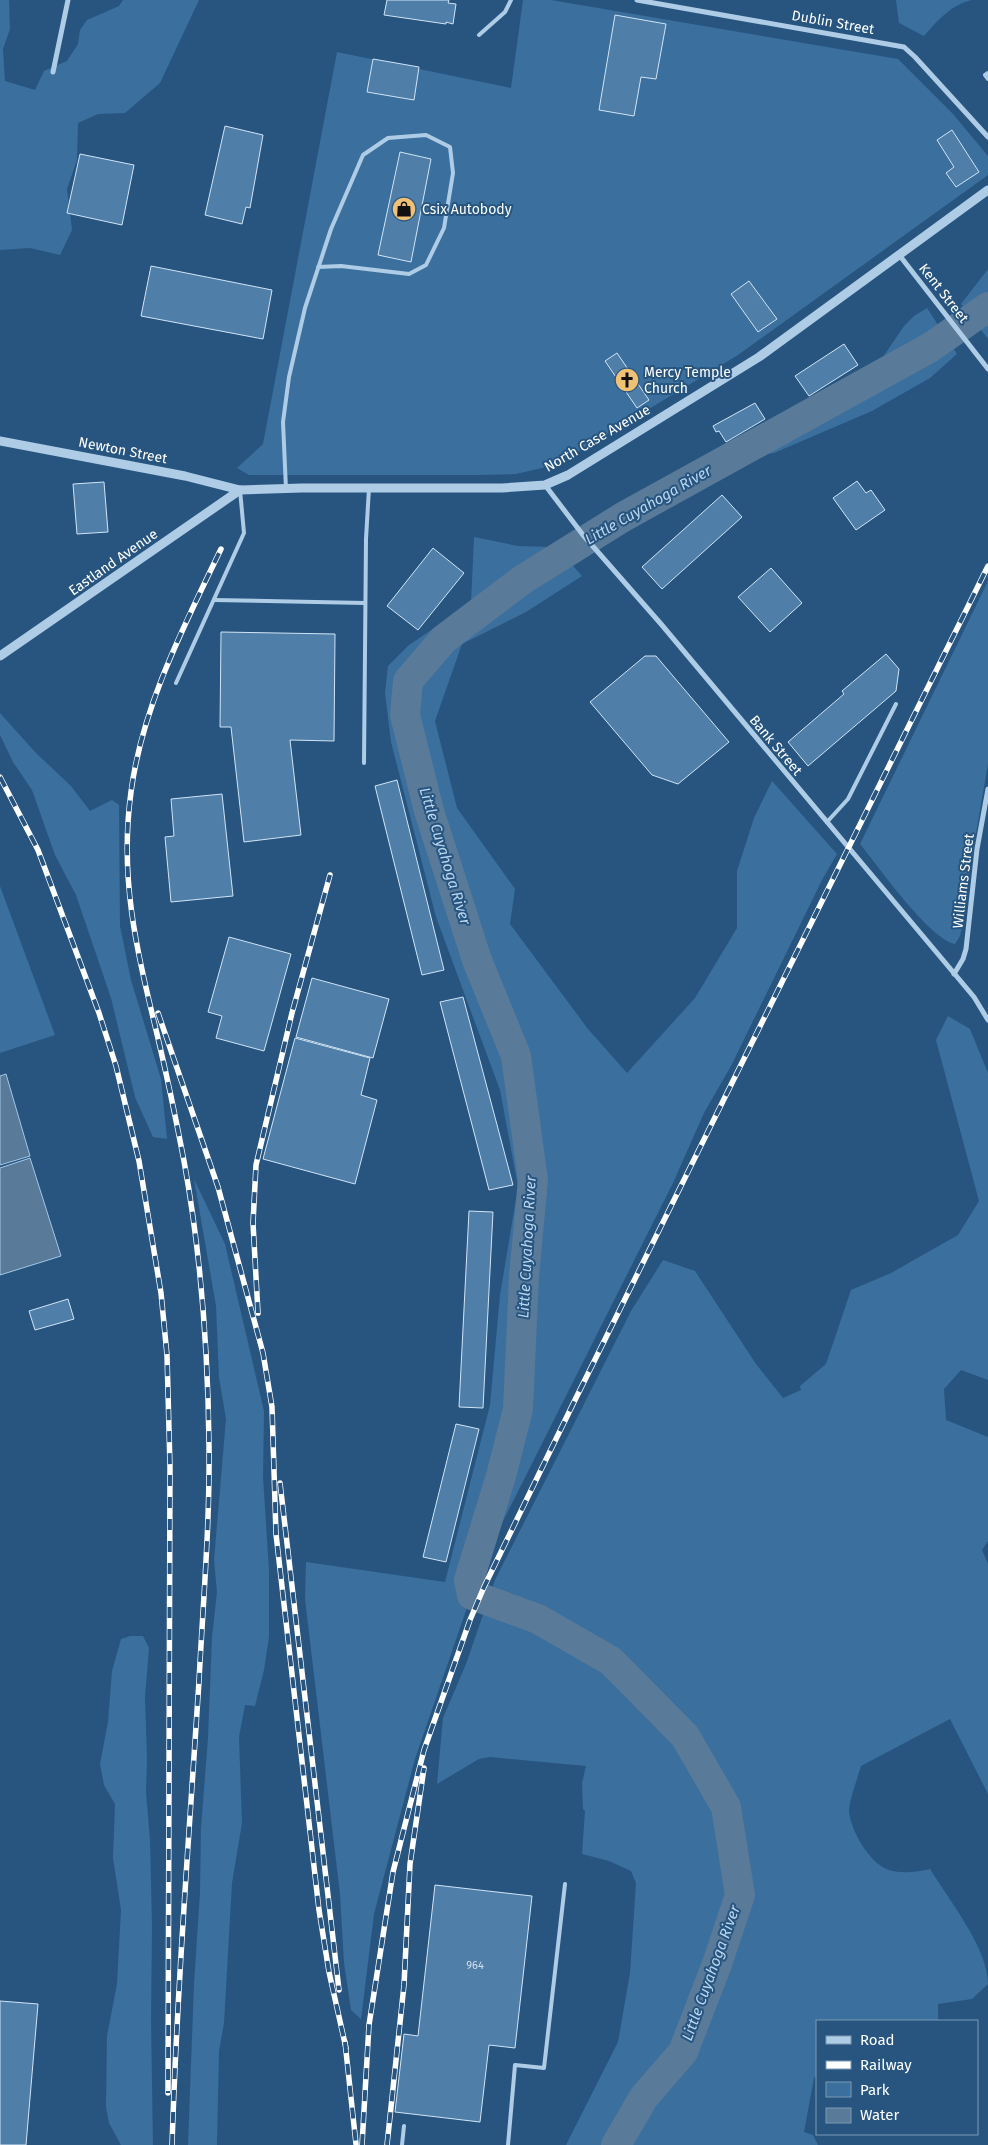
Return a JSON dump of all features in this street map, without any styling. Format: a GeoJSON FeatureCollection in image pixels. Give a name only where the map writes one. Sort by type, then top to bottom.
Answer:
{"type":"FeatureCollection","features":[{"type":"Feature","properties":{"kind":"street"},"geometry":{"type":"LineString","coordinates":[[53,72],[68,0]]}},
{"type":"Feature","properties":{"kind":"street","name":"Dublin Street"},"geometry":{"type":"LineString","coordinates":[[637,0],[891,43],[904,47],[988,136]]}},
{"type":"Feature","properties":{"kind":"street","name":"North Case Avenue"},"geometry":{"type":"LineString","coordinates":[[240,490],[286,488],[502,488],[545,484],[568,475],[759,357],[988,190]]}},
{"type":"Feature","properties":{"kind":"street","name":"Kent Street"},"geometry":{"type":"LineString","coordinates":[[900,256],[988,369]]}},
{"type":"Feature","properties":{"kind":"street","name":"Newton Street"},"geometry":{"type":"LineString","coordinates":[[0,441],[185,476],[240,490]]}},
{"type":"Feature","properties":{"kind":"street","name":"Bank Street"},"geometry":{"type":"LineString","coordinates":[[545,484],[572,521],[974,997],[988,1020]]}},
{"type":"Feature","properties":{"kind":"street","name":"Eastland Avenue"},"geometry":{"type":"LineString","coordinates":[[0,656],[240,490]]}},
{"type":"Feature","properties":{"kind":"street","name":"Williams Street"},"geometry":{"type":"LineString","coordinates":[[954,974],[963,959],[966,949],[977,848],[988,788]]}},
{"type":"Feature","properties":{"kind":"lane"},"geometry":{"type":"LineString","coordinates":[[479,35],[505,12],[511,0]]}},
{"type":"Feature","properties":{"kind":"lane"},"geometry":{"type":"LineString","coordinates":[[988,72],[985,75],[988,78]]}},
{"type":"Feature","properties":{"kind":"lane"},"geometry":{"type":"LineString","coordinates":[[286,488],[282,422],[288,377],[305,308],[318,267],[331,229],[363,155],[388,138],[426,135],[450,148],[453,174],[444,228],[426,265],[409,274],[341,266],[318,267]]}},
{"type":"Feature","properties":{"kind":"lane"},"geometry":{"type":"LineString","coordinates":[[364,763],[366,539],[370,488]]}},
{"type":"Feature","properties":{"kind":"lane"},"geometry":{"type":"LineString","coordinates":[[176,683],[244,533],[240,490]]}},
{"type":"Feature","properties":{"kind":"lane"},"geometry":{"type":"LineString","coordinates":[[214,600],[365,603]]}},
{"type":"Feature","properties":{"kind":"lane"},"geometry":{"type":"LineString","coordinates":[[827,822],[848,799],[896,704]]}},
{"type":"Feature","properties":{"kind":"lane"},"geometry":{"type":"LineString","coordinates":[[508,2145],[515,2065],[544,2068],[565,1884]]}},
{"type":"Feature","properties":{"kind":"lane"},"geometry":{"type":"LineString","coordinates":[[402,2145],[404,2126]]}},
{"type":"Feature","properties":{"kind":"green space"},"geometry":{"type":"Polygon","coordinates":[[[0,0],[9,0],[10,29],[3,49],[5,81],[35,90],[44,71],[67,61],[78,44],[80,30],[87,20],[119,6],[123,0],[199,0],[160,83],[125,113],[98,114],[78,123],[77,160],[67,189],[72,230],[60,255],[30,248],[0,250],[0,0]]]}},
{"type":"Feature","properties":{"kind":"green space"},"geometry":{"type":"Polygon","coordinates":[[[523,0],[551,0],[898,59],[953,114],[988,156],[988,175],[738,355],[562,461],[516,474],[481,475],[249,475],[237,468],[263,444],[337,52],[511,88],[523,0]]]}},
{"type":"Feature","properties":{"kind":"green space"},"geometry":{"type":"Polygon","coordinates":[[[896,0],[972,0],[951,9],[924,36],[899,23],[896,0]]]}},
{"type":"Feature","properties":{"kind":"green space"},"geometry":{"type":"Polygon","coordinates":[[[988,269],[988,339],[961,304],[988,269]]]}},
{"type":"Feature","properties":{"kind":"green space"},"geometry":{"type":"Polygon","coordinates":[[[927,308],[957,354],[930,378],[872,411],[774,453],[757,456],[746,452],[748,444],[789,421],[881,360],[904,326],[914,316],[927,308]]]}},
{"type":"Feature","properties":{"kind":"green space"},"geometry":{"type":"Polygon","coordinates":[[[474,537],[518,546],[551,547],[566,558],[582,576],[526,612],[462,644],[435,721],[457,808],[515,889],[510,924],[588,1029],[627,1073],[695,998],[737,928],[737,871],[754,818],[772,781],[837,854],[822,880],[731,1066],[704,1113],[673,1183],[483,1561],[415,1759],[374,1914],[361,2019],[351,2010],[344,1963],[340,1894],[305,1599],[306,1562],[445,1582],[490,1405],[500,1295],[518,1187],[500,1090],[436,917],[391,742],[385,693],[388,666],[409,645],[471,603],[474,537]]]}},
{"type":"Feature","properties":{"kind":"green space"},"geometry":{"type":"Polygon","coordinates":[[[988,581],[988,764],[970,868],[965,914],[960,936],[955,944],[944,939],[918,916],[860,844],[988,581]]]}},
{"type":"Feature","properties":{"kind":"green space"},"geometry":{"type":"Polygon","coordinates":[[[0,713],[35,752],[71,786],[90,811],[112,800],[119,805],[120,926],[131,980],[161,1079],[167,1139],[153,1137],[135,1097],[111,998],[76,895],[55,855],[32,790],[13,762],[0,735],[0,713]]]}},
{"type":"Feature","properties":{"kind":"green space"},"geometry":{"type":"Polygon","coordinates":[[[0,886],[55,1035],[0,1053],[0,886]]]}},
{"type":"Feature","properties":{"kind":"green space"},"geometry":{"type":"Polygon","coordinates":[[[948,1016],[970,1029],[988,1073],[988,1380],[961,1370],[944,1389],[946,1420],[988,1437],[988,1541],[982,1550],[988,1564],[988,1794],[950,1719],[861,1766],[849,1811],[857,1837],[875,1861],[889,1870],[899,1872],[915,1872],[930,1869],[975,1940],[982,1955],[988,1984],[972,1999],[938,2004],[938,2020],[816,2020],[816,2076],[814,2078],[804,2132],[813,2135],[818,2145],[566,2145],[618,2042],[630,1973],[636,1883],[631,1871],[609,1861],[582,1854],[585,1811],[583,1809],[582,1783],[586,1766],[490,1757],[479,1759],[437,1784],[443,1718],[466,1664],[495,1580],[631,1311],[663,1260],[695,1271],[756,1364],[783,1398],[801,1390],[800,1386],[826,1364],[851,1290],[891,1273],[958,1235],[979,1201],[936,1040],[948,1016]]]}},
{"type":"Feature","properties":{"kind":"green space"},"geometry":{"type":"Polygon","coordinates":[[[194,1179],[225,1244],[264,1411],[263,1477],[269,1570],[269,1637],[264,1670],[255,1706],[245,1705],[239,1737],[242,1823],[232,1883],[224,2023],[219,2051],[217,2145],[188,2145],[194,1984],[200,1892],[201,1828],[208,1738],[212,1637],[217,1592],[214,1560],[226,1419],[219,1377],[216,1306],[194,1179]]]}},
{"type":"Feature","properties":{"kind":"green space"},"geometry":{"type":"Polygon","coordinates":[[[130,1636],[143,1636],[149,1648],[145,1697],[146,1792],[150,1840],[152,1926],[153,2145],[121,2145],[109,2123],[106,2107],[107,2036],[117,1984],[121,1910],[113,1858],[115,1804],[104,1785],[100,1764],[108,1722],[112,1671],[121,1639],[130,1636]]]}},
{"type":"Feature","properties":{"kind":"water"},"geometry":{"type":"Polygon","coordinates":[[[6,1074],[30,1156],[0,1165],[0,1076],[6,1074]]]}},
{"type":"Feature","properties":{"kind":"water"},"geometry":{"type":"Polygon","coordinates":[[[30,1158],[61,1256],[0,1275],[0,1168],[30,1158]]]}},
{"type":"Feature","properties":{"kind":"building"},"geometry":{"type":"Polygon","coordinates":[[[387,0],[449,0],[448,3],[456,4],[453,24],[384,15],[387,0]]]}},
{"type":"Feature","properties":{"kind":"building"},"geometry":{"type":"Polygon","coordinates":[[[615,15],[666,24],[656,79],[641,77],[634,116],[599,110],[615,15]]]}},
{"type":"Feature","properties":{"kind":"building"},"geometry":{"type":"Polygon","coordinates":[[[373,59],[419,67],[414,100],[367,92],[373,59]]]}},
{"type":"Feature","properties":{"kind":"building"},"geometry":{"type":"Polygon","coordinates":[[[225,126],[263,135],[250,208],[246,207],[242,224],[205,215],[225,126]]]}},
{"type":"Feature","properties":{"kind":"building"},"geometry":{"type":"Polygon","coordinates":[[[952,130],[979,172],[956,187],[946,173],[954,167],[937,140],[952,130]]]}},
{"type":"Feature","properties":{"kind":"building","name":"Csix Autobody"},"geometry":{"type":"Polygon","coordinates":[[[400,152],[431,159],[411,262],[378,255],[400,152]]]}},
{"type":"Feature","properties":{"kind":"building"},"geometry":{"type":"Polygon","coordinates":[[[80,154],[134,165],[122,225],[67,213],[80,154]]]}},
{"type":"Feature","properties":{"kind":"building"},"geometry":{"type":"Polygon","coordinates":[[[151,266],[272,290],[263,339],[141,316],[151,266]]]}},
{"type":"Feature","properties":{"kind":"building"},"geometry":{"type":"Polygon","coordinates":[[[749,281],[777,319],[758,332],[731,294],[749,281]]]}},
{"type":"Feature","properties":{"kind":"building"},"geometry":{"type":"Polygon","coordinates":[[[844,344],[858,365],[809,396],[795,376],[844,344]]]}},
{"type":"Feature","properties":{"kind":"building","name":"Mercy Temple Church"},"geometry":{"type":"Polygon","coordinates":[[[617,353],[649,400],[637,408],[605,361],[617,353]]]}},
{"type":"Feature","properties":{"kind":"building"},"geometry":{"type":"Polygon","coordinates":[[[755,403],[765,419],[726,442],[719,431],[716,432],[713,426],[755,403]]]}},
{"type":"Feature","properties":{"kind":"building"},"geometry":{"type":"Polygon","coordinates":[[[857,481],[866,493],[871,490],[885,510],[856,530],[833,498],[857,481]]]}},
{"type":"Feature","properties":{"kind":"building"},"geometry":{"type":"Polygon","coordinates":[[[104,482],[108,532],[77,534],[73,484],[104,482]]]}},
{"type":"Feature","properties":{"kind":"building"},"geometry":{"type":"Polygon","coordinates":[[[722,495],[742,517],[662,589],[642,567],[722,495]]]}},
{"type":"Feature","properties":{"kind":"building"},"geometry":{"type":"Polygon","coordinates":[[[433,548],[464,573],[418,630],[387,606],[433,548]]]}},
{"type":"Feature","properties":{"kind":"building"},"geometry":{"type":"Polygon","coordinates":[[[771,568],[802,603],[770,632],[738,597],[771,568]]]}},
{"type":"Feature","properties":{"kind":"building"},"geometry":{"type":"Polygon","coordinates":[[[221,632],[335,634],[334,741],[290,740],[301,835],[244,842],[231,727],[220,727],[221,632]]]}},
{"type":"Feature","properties":{"kind":"building"},"geometry":{"type":"Polygon","coordinates":[[[886,654],[899,669],[896,691],[808,766],[788,742],[844,694],[842,691],[886,654]]]}},
{"type":"Feature","properties":{"kind":"building"},"geometry":{"type":"Polygon","coordinates":[[[645,656],[656,656],[729,742],[678,784],[652,775],[590,702],[645,656]]]}},
{"type":"Feature","properties":{"kind":"building"},"geometry":{"type":"Polygon","coordinates":[[[397,780],[444,970],[422,975],[375,786],[397,780]]]}},
{"type":"Feature","properties":{"kind":"building"},"geometry":{"type":"Polygon","coordinates":[[[222,794],[233,896],[171,902],[165,837],[174,836],[171,799],[222,794]]]}},
{"type":"Feature","properties":{"kind":"building"},"geometry":{"type":"Polygon","coordinates":[[[229,937],[291,954],[264,1051],[216,1038],[222,1016],[208,1012],[229,937]]]}},
{"type":"Feature","properties":{"kind":"building"},"geometry":{"type":"Polygon","coordinates":[[[312,978],[389,999],[373,1058],[296,1037],[312,978]]]}},
{"type":"Feature","properties":{"kind":"building"},"geometry":{"type":"Polygon","coordinates":[[[463,997],[513,1185],[489,1190],[440,1002],[463,997]]]}},
{"type":"Feature","properties":{"kind":"building"},"geometry":{"type":"Polygon","coordinates":[[[295,1038],[370,1058],[361,1095],[377,1100],[355,1184],[263,1159],[295,1038]]]}},
{"type":"Feature","properties":{"kind":"building"},"geometry":{"type":"Polygon","coordinates":[[[469,1211],[493,1212],[483,1408],[459,1407],[469,1211]]]}},
{"type":"Feature","properties":{"kind":"building"},"geometry":{"type":"Polygon","coordinates":[[[68,1299],[74,1319],[35,1330],[29,1311],[68,1299]]]}},
{"type":"Feature","properties":{"kind":"building"},"geometry":{"type":"Polygon","coordinates":[[[456,1424],[479,1429],[446,1562],[423,1557],[456,1424]]]}},
{"type":"Feature","properties":{"kind":"building"},"geometry":{"type":"Polygon","coordinates":[[[435,1885],[532,1896],[515,2048],[489,2045],[480,2122],[395,2112],[404,2034],[418,2036],[435,1885]]]}},
{"type":"Feature","properties":{"kind":"building"},"geometry":{"type":"Polygon","coordinates":[[[0,2001],[38,2004],[26,2145],[0,2145],[0,2001]]]}},
{"type":"Feature","properties":{"kind":"waterway","name":"Little Cuyahoga River"},"geometry":{"type":"LineString","coordinates":[[616,2145],[644,2097],[683,2052],[717,1964],[740,1895],[726,1807],[685,1736],[611,1661],[538,1619],[472,1595],[469,1580],[501,1476],[518,1409],[524,1276],[533,1180],[516,1056],[477,960],[429,811],[405,715],[408,681],[444,639],[522,580],[623,517],[931,347],[988,307]]}},
{"type":"Feature","properties":{"kind":"railway"},"geometry":{"type":"LineString","coordinates":[[172,2145],[180,1971],[206,1563],[209,1475],[208,1410],[203,1303],[190,1196],[178,1129],[137,944],[132,914],[127,855],[131,792],[144,729],[179,637],[221,549]]}},
{"type":"Feature","properties":{"kind":"railway"},"geometry":{"type":"LineString","coordinates":[[362,2145],[369,2025],[393,1872],[424,1750],[470,1620],[484,1587],[574,1402],[988,566]]}},
{"type":"Feature","properties":{"kind":"railway"},"geometry":{"type":"LineString","coordinates":[[0,777],[38,850],[99,1013],[116,1066],[139,1161],[161,1293],[167,1355],[170,1467],[168,2093]]}},
{"type":"Feature","properties":{"kind":"railway"},"geometry":{"type":"LineString","coordinates":[[258,1313],[253,1223],[256,1165],[292,1013],[330,875]]}},
{"type":"Feature","properties":{"kind":"railway"},"geometry":{"type":"LineString","coordinates":[[158,1013],[218,1187],[263,1353],[272,1407],[276,1534],[319,1910],[329,1972],[346,2048]]}},
{"type":"Feature","properties":{"kind":"railway"},"geometry":{"type":"LineString","coordinates":[[280,1483],[339,1990]]}},
{"type":"Feature","properties":{"kind":"railway"},"geometry":{"type":"LineString","coordinates":[[387,2145],[404,1985],[410,1864],[424,1768]]}},
{"type":"Feature","properties":{"kind":"railway"},"geometry":{"type":"LineString","coordinates":[[345,2042],[356,2144]]}},
{"type":"Feature","properties":{"kind":"place","name":"Csix Autobody"},"geometry":{"type":"Point","coordinates":[404,209]}},
{"type":"Feature","properties":{"kind":"place","name":"Mercy Temple Church"},"geometry":{"type":"Point","coordinates":[627,380]}}]}
